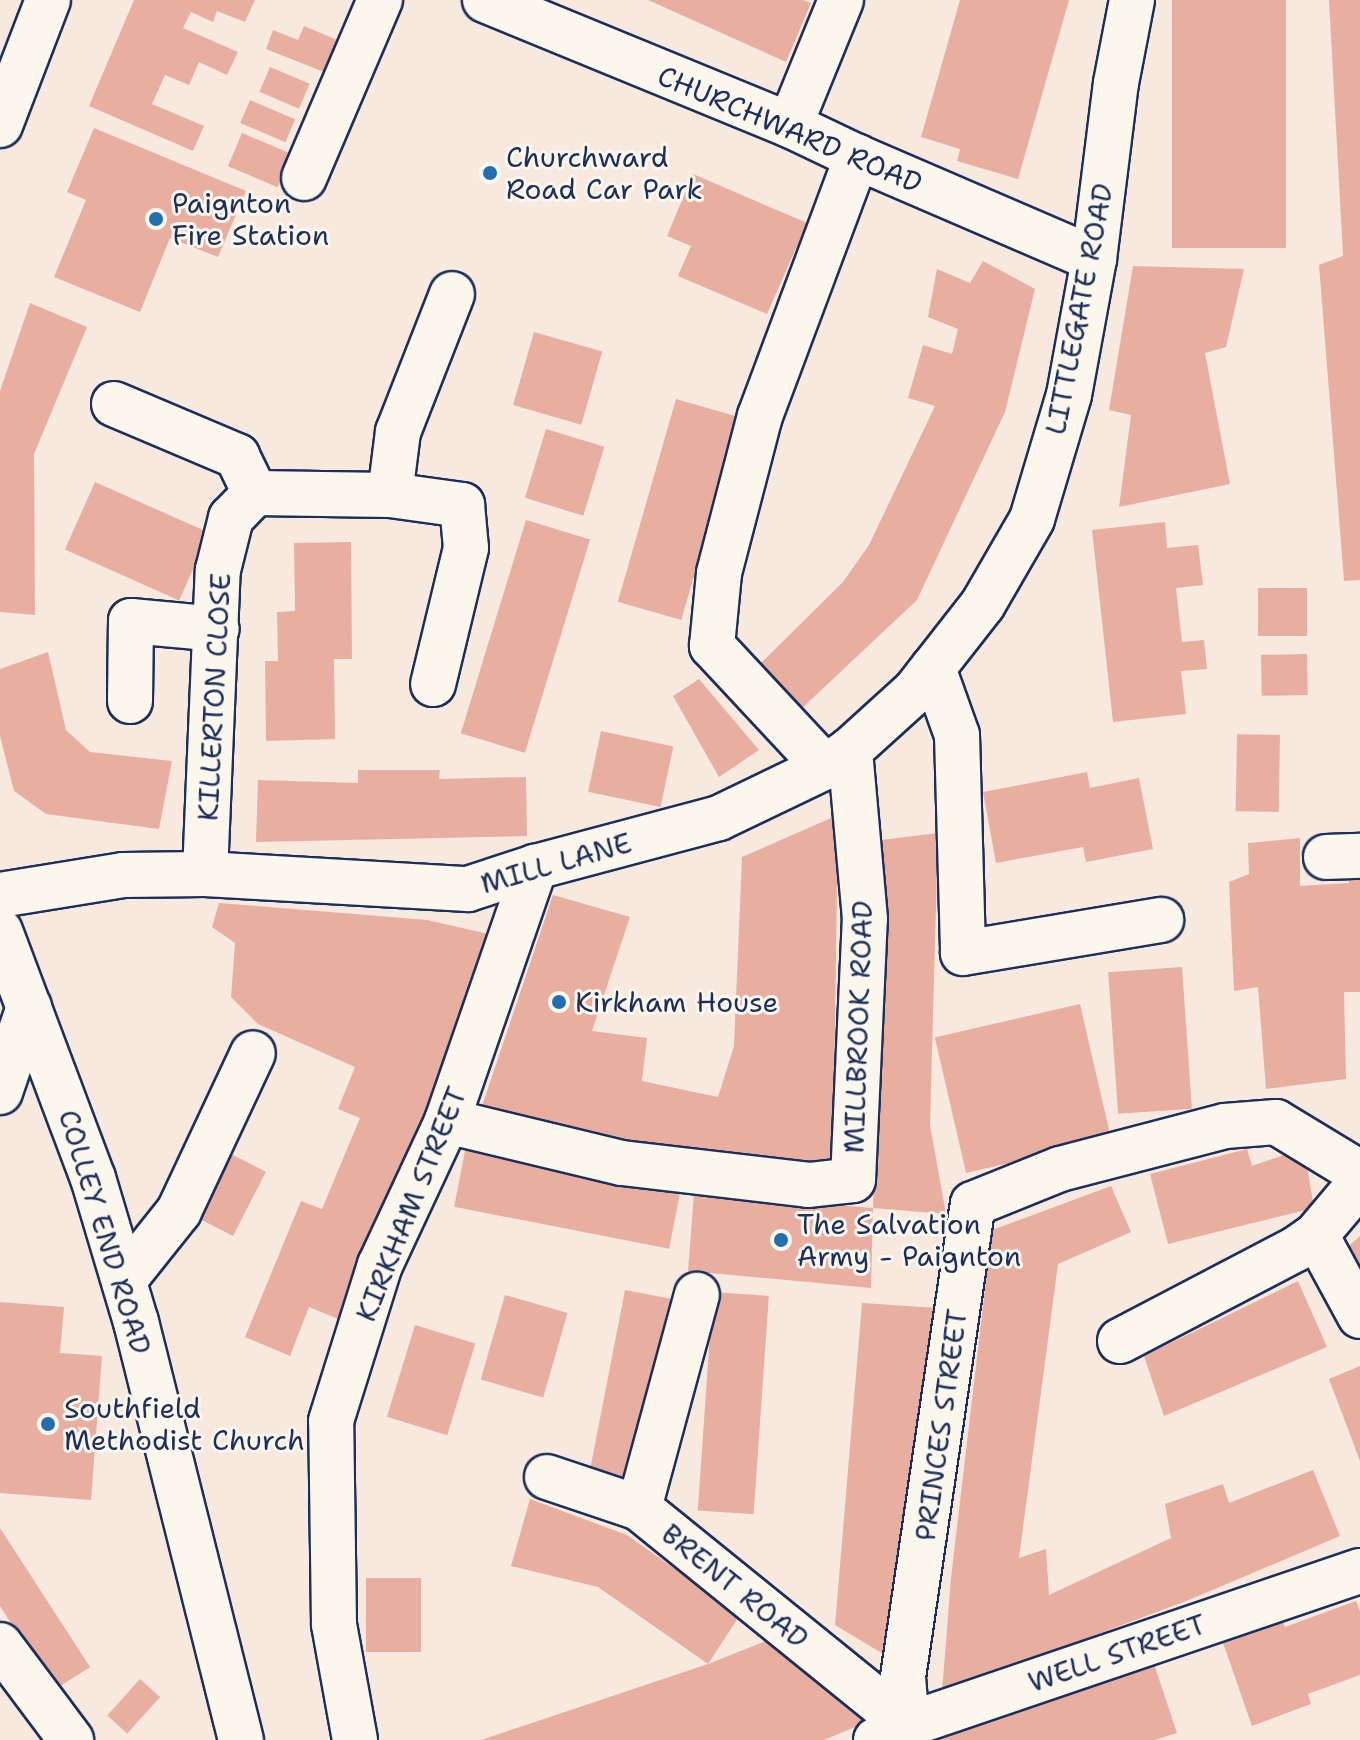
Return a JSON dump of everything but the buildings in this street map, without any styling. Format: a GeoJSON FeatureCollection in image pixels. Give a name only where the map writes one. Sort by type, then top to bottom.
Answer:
{"type":"FeatureCollection","features":[{"type":"Feature","properties":{"kind":"street"},"geometry":{"type":"LineString","coordinates":[[0,125],[48,0]]}},
{"type":"Feature","properties":{"kind":"street"},"geometry":{"type":"LineString","coordinates":[[304,178],[380,0]]}},
{"type":"Feature","properties":{"kind":"street","name":"CHURCHWARD ROAD"},"geometry":{"type":"LineString","coordinates":[[485,0],[790,125],[1094,259]]}},
{"type":"Feature","properties":{"kind":"street"},"geometry":{"type":"LineString","coordinates":[[790,125],[841,0]]}},
{"type":"Feature","properties":{"kind":"street","name":"LITTLEGATE ROAD"},"geometry":{"type":"LineString","coordinates":[[983,604],[1032,519],[1069,395],[1094,259],[1116,83],[1132,0]]}},
{"type":"Feature","properties":{"kind":"street"},"geometry":{"type":"LineString","coordinates":[[837,758],[712,646],[719,573],[760,416],[857,157]]}},
{"type":"Feature","properties":{"kind":"street"},"geometry":{"type":"LineString","coordinates":[[390,495],[398,432],[452,294]]}},
{"type":"Feature","properties":{"kind":"street"},"geometry":{"type":"LineString","coordinates":[[114,404],[237,456],[255,493],[390,495],[462,505],[466,548],[433,684]]}},
{"type":"Feature","properties":{"kind":"street","name":"KILLERTON CLOSE"},"geometry":{"type":"LineString","coordinates":[[205,874],[218,570],[231,518],[255,493]]}},
{"type":"Feature","properties":{"kind":"street","name":"MILL LANE"},"geometry":{"type":"LineString","coordinates":[[0,895],[112,877],[205,874],[468,889],[535,867],[719,818],[837,758],[915,691],[983,604]]}},
{"type":"Feature","properties":{"kind":"street"},"geometry":{"type":"LineString","coordinates":[[130,701],[131,621],[217,629]]}},
{"type":"Feature","properties":{"kind":"street"},"geometry":{"type":"LineString","coordinates":[[933,668],[957,735],[963,953],[1161,920]]}},
{"type":"Feature","properties":{"kind":"street","name":"MILLBROOK ROAD"},"geometry":{"type":"LineString","coordinates":[[447,1121],[622,1163],[809,1185],[853,1180],[865,919],[837,758]]}},
{"type":"Feature","properties":{"kind":"street","name":"KIRKHAM STREET"},"geometry":{"type":"LineString","coordinates":[[355,1740],[334,1624],[331,1421],[380,1265],[447,1121],[535,867]]}},
{"type":"Feature","properties":{"kind":"street","name":"COLLEY END ROAD"},"geometry":{"type":"LineString","coordinates":[[0,931],[93,1178],[124,1280],[241,1740]]}},
{"type":"Feature","properties":{"kind":"street"},"geometry":{"type":"LineString","coordinates":[[0,1092],[29,1007]]}},
{"type":"Feature","properties":{"kind":"street"},"geometry":{"type":"LineString","coordinates":[[124,1280],[179,1211],[253,1053]]}},
{"type":"Feature","properties":{"kind":"street","name":"PRINCES STREET"},"geometry":{"type":"LineString","coordinates":[[892,1732],[903,1677],[973,1204],[1060,1169],[1225,1126],[1276,1122],[1360,1173]]}},
{"type":"Feature","properties":{"kind":"street"},"geometry":{"type":"LineString","coordinates":[[1120,1341],[1296,1249],[1316,1235],[1360,1183]]}},
{"type":"Feature","properties":{"kind":"street"},"geometry":{"type":"LineString","coordinates":[[1316,1235],[1360,1316]]}},
{"type":"Feature","properties":{"kind":"street"},"geometry":{"type":"LineString","coordinates":[[639,1508],[697,1295]]}},
{"type":"Feature","properties":{"kind":"street","name":"BRENT ROAD"},"geometry":{"type":"LineString","coordinates":[[547,1477],[639,1508],[892,1732]]}},
{"type":"Feature","properties":{"kind":"street","name":"WELL STREET"},"geometry":{"type":"LineString","coordinates":[[892,1732],[1360,1571]]}},
{"type":"Feature","properties":{"kind":"street"},"geometry":{"type":"LineString","coordinates":[[0,1645],[71,1740]]}},
{"type":"Feature","properties":{"kind":"place","name":"Churchward Road Car Park"},"geometry":{"type":"Point","coordinates":[490,173]}},
{"type":"Feature","properties":{"kind":"place","name":"Paignton Fire Station"},"geometry":{"type":"Point","coordinates":[156,219]}},
{"type":"Feature","properties":{"kind":"place","name":"Kirkham House"},"geometry":{"type":"Point","coordinates":[559,1002]}},
{"type":"Feature","properties":{"kind":"place","name":"The Salvation Army - Paignton"},"geometry":{"type":"Point","coordinates":[781,1240]}},
{"type":"Feature","properties":{"kind":"place","name":"Southfield Methodist Church"},"geometry":{"type":"Point","coordinates":[48,1424]}}]}
